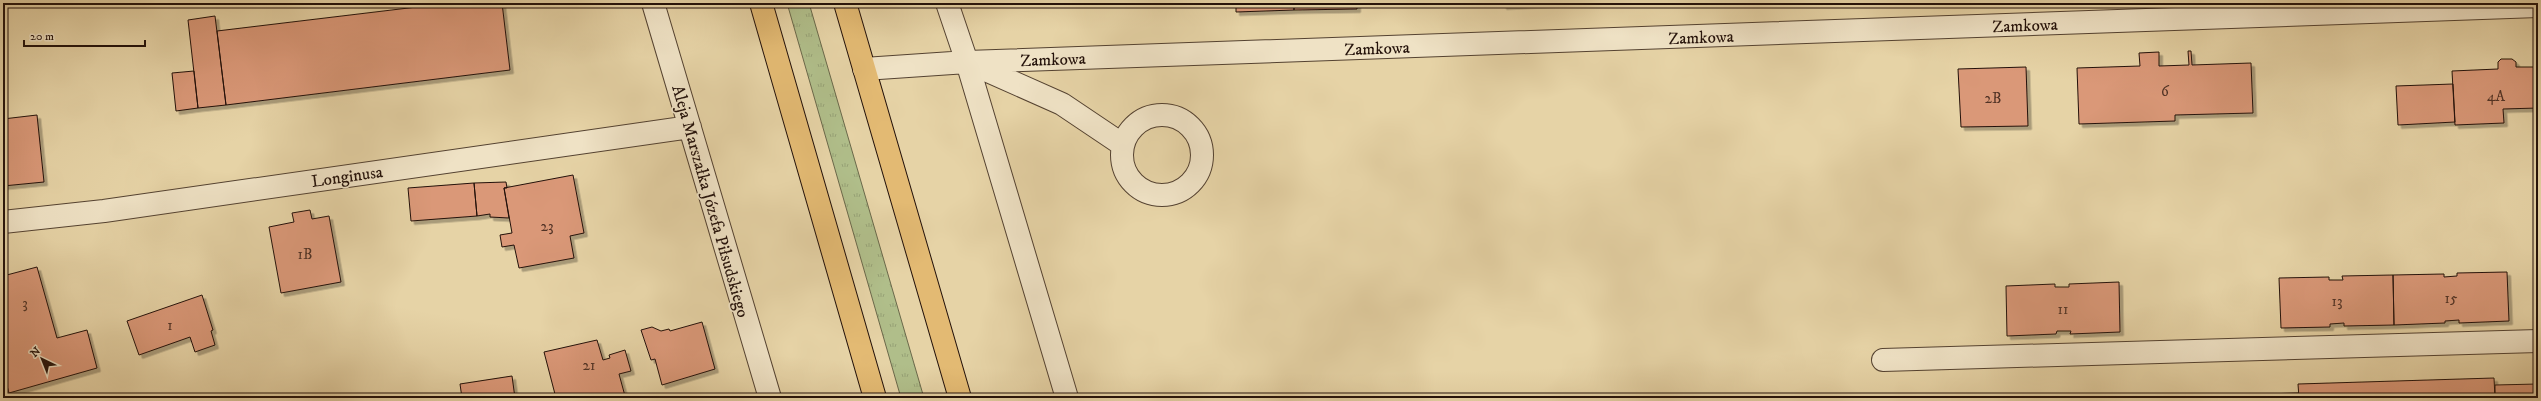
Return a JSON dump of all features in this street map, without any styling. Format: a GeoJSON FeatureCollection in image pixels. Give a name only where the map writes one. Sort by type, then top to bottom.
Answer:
{"type":"FeatureCollection","features":[{"type":"Feature","properties":{"kind":"main road"},"geometry":{"type":"LineString","coordinates":[[760,3],[875,398]]}},
{"type":"Feature","properties":{"kind":"main road"},"geometry":{"type":"LineString","coordinates":[[845,3],[960,398]]}},
{"type":"Feature","properties":{"kind":"street","name":"Aleja Marszałka Józefa Piłsudskiego"},"geometry":{"type":"LineString","coordinates":[[653,3],[770,398]]}},
{"type":"Feature","properties":{"kind":"street"},"geometry":{"type":"LineString","coordinates":[[947,3],[967,62],[1067,398]]}},
{"type":"Feature","properties":{"kind":"street","name":"Zamkowa"},"geometry":{"type":"LineString","coordinates":[[864,69],[967,62],[2538,6]]}},
{"type":"Feature","properties":{"kind":"street"},"geometry":{"type":"LineString","coordinates":[[967,62],[1062,104],[1123,145]]}},
{"type":"Feature","properties":{"kind":"street","name":"Longinusa"},"geometry":{"type":"LineString","coordinates":[[3,222],[112,210],[690,127]]}},
{"type":"Feature","properties":{"kind":"street"},"geometry":{"type":"LineString","coordinates":[[1883,360],[2538,341]]}},
{"type":"Feature","properties":{"kind":"green space"},"geometry":{"type":"Polygon","coordinates":[[[787,3],[809,3],[924,398],[901,398],[787,3]]]}},
{"type":"Feature","properties":{"kind":"building"},"geometry":{"type":"Polygon","coordinates":[[[450,3],[502,3],[510,70],[226,105],[217,31],[450,3]]]}},
{"type":"Feature","properties":{"kind":"building"},"geometry":{"type":"Polygon","coordinates":[[[1236,3],[1294,3],[1294,10],[1236,12],[1236,3]]]}},
{"type":"Feature","properties":{"kind":"building"},"geometry":{"type":"Polygon","coordinates":[[[1294,3],[1357,3],[1357,9],[1294,10],[1294,3]]]}},
{"type":"Feature","properties":{"kind":"building"},"geometry":{"type":"Polygon","coordinates":[[[1503,3],[1564,3],[1503,6],[1503,3]]]}},
{"type":"Feature","properties":{"kind":"building"},"geometry":{"type":"Polygon","coordinates":[[[215,16],[226,105],[198,108],[188,20],[215,16]]]}},
{"type":"Feature","properties":{"kind":"building"},"geometry":{"type":"Polygon","coordinates":[[[2188,51],[2191,51],[2192,65],[2251,63],[2253,113],[2175,115],[2175,121],[2079,124],[2077,68],[2140,66],[2139,53],[2159,52],[2159,66],[2189,65],[2188,51]]]}},
{"type":"Feature","properties":{"kind":"building"},"geometry":{"type":"Polygon","coordinates":[[[2501,59],[2512,59],[2516,62],[2516,67],[2538,67],[2538,108],[2503,109],[2504,123],[2455,125],[2452,71],[2498,69],[2498,62],[2501,59]]]}},
{"type":"Feature","properties":{"kind":"building"},"geometry":{"type":"Polygon","coordinates":[[[2026,67],[2028,126],[1961,127],[1958,69],[2026,67]]]}},
{"type":"Feature","properties":{"kind":"building"},"geometry":{"type":"Polygon","coordinates":[[[194,71],[198,108],[176,111],[172,73],[194,71]]]}},
{"type":"Feature","properties":{"kind":"building"},"geometry":{"type":"Polygon","coordinates":[[[2453,84],[2455,122],[2398,125],[2396,86],[2453,84]]]}},
{"type":"Feature","properties":{"kind":"building"},"geometry":{"type":"Polygon","coordinates":[[[37,115],[44,182],[3,186],[3,119],[37,115]]]}},
{"type":"Feature","properties":{"kind":"building"},"geometry":{"type":"Polygon","coordinates":[[[573,175],[584,233],[570,236],[574,258],[519,268],[514,245],[502,247],[500,235],[512,233],[504,188],[573,175]]]}},
{"type":"Feature","properties":{"kind":"building"},"geometry":{"type":"Polygon","coordinates":[[[506,182],[507,188],[504,188],[509,218],[490,217],[490,214],[477,216],[474,183],[506,182]]]}},
{"type":"Feature","properties":{"kind":"building"},"geometry":{"type":"Polygon","coordinates":[[[474,183],[477,216],[411,221],[408,188],[474,183]]]}},
{"type":"Feature","properties":{"kind":"building"},"geometry":{"type":"Polygon","coordinates":[[[310,210],[312,219],[329,216],[341,282],[281,293],[269,227],[294,222],[292,213],[310,210]]]}},
{"type":"Feature","properties":{"kind":"building"},"geometry":{"type":"Polygon","coordinates":[[[37,267],[57,338],[87,330],[97,368],[9,393],[3,371],[3,276],[37,267]]]}},
{"type":"Feature","properties":{"kind":"building"},"geometry":{"type":"Polygon","coordinates":[[[2507,272],[2509,321],[2459,323],[2459,320],[2445,321],[2445,323],[2394,325],[2393,275],[2444,274],[2444,277],[2457,276],[2457,273],[2507,272]]]}},
{"type":"Feature","properties":{"kind":"building"},"geometry":{"type":"Polygon","coordinates":[[[2393,275],[2394,325],[2344,326],[2344,323],[2330,324],[2330,327],[2281,328],[2279,278],[2329,277],[2329,280],[2343,280],[2342,276],[2393,275]]]}},
{"type":"Feature","properties":{"kind":"building"},"geometry":{"type":"Polygon","coordinates":[[[2119,282],[2120,332],[2070,334],[2071,331],[2057,331],[2056,334],[2007,336],[2006,286],[2055,284],[2055,287],[2069,287],[2069,284],[2119,282]]]}},
{"type":"Feature","properties":{"kind":"building"},"geometry":{"type":"Polygon","coordinates":[[[202,295],[213,330],[211,331],[215,345],[195,352],[190,337],[139,355],[127,321],[202,295]]]}},
{"type":"Feature","properties":{"kind":"building"},"geometry":{"type":"Polygon","coordinates":[[[702,322],[715,369],[662,385],[655,359],[651,360],[641,330],[652,327],[661,331],[669,329],[670,331],[702,322]]]}},
{"type":"Feature","properties":{"kind":"building"},"geometry":{"type":"Polygon","coordinates":[[[597,340],[603,360],[610,358],[609,355],[625,350],[631,371],[619,374],[625,396],[616,398],[556,398],[544,352],[597,340]]]}},
{"type":"Feature","properties":{"kind":"building"},"geometry":{"type":"Polygon","coordinates":[[[512,376],[515,398],[462,398],[460,384],[512,376]]]}},
{"type":"Feature","properties":{"kind":"building"},"geometry":{"type":"Polygon","coordinates":[[[2494,378],[2495,398],[2299,398],[2298,384],[2494,378]]]}},
{"type":"Feature","properties":{"kind":"building"},"geometry":{"type":"Polygon","coordinates":[[[2538,384],[2538,398],[2495,398],[2495,385],[2538,384]]]}},
{"type":"Feature","properties":{"kind":"building"},"geometry":{"type":"Polygon","coordinates":[[[2298,393],[2299,398],[2131,398],[2298,393]]]}}]}
